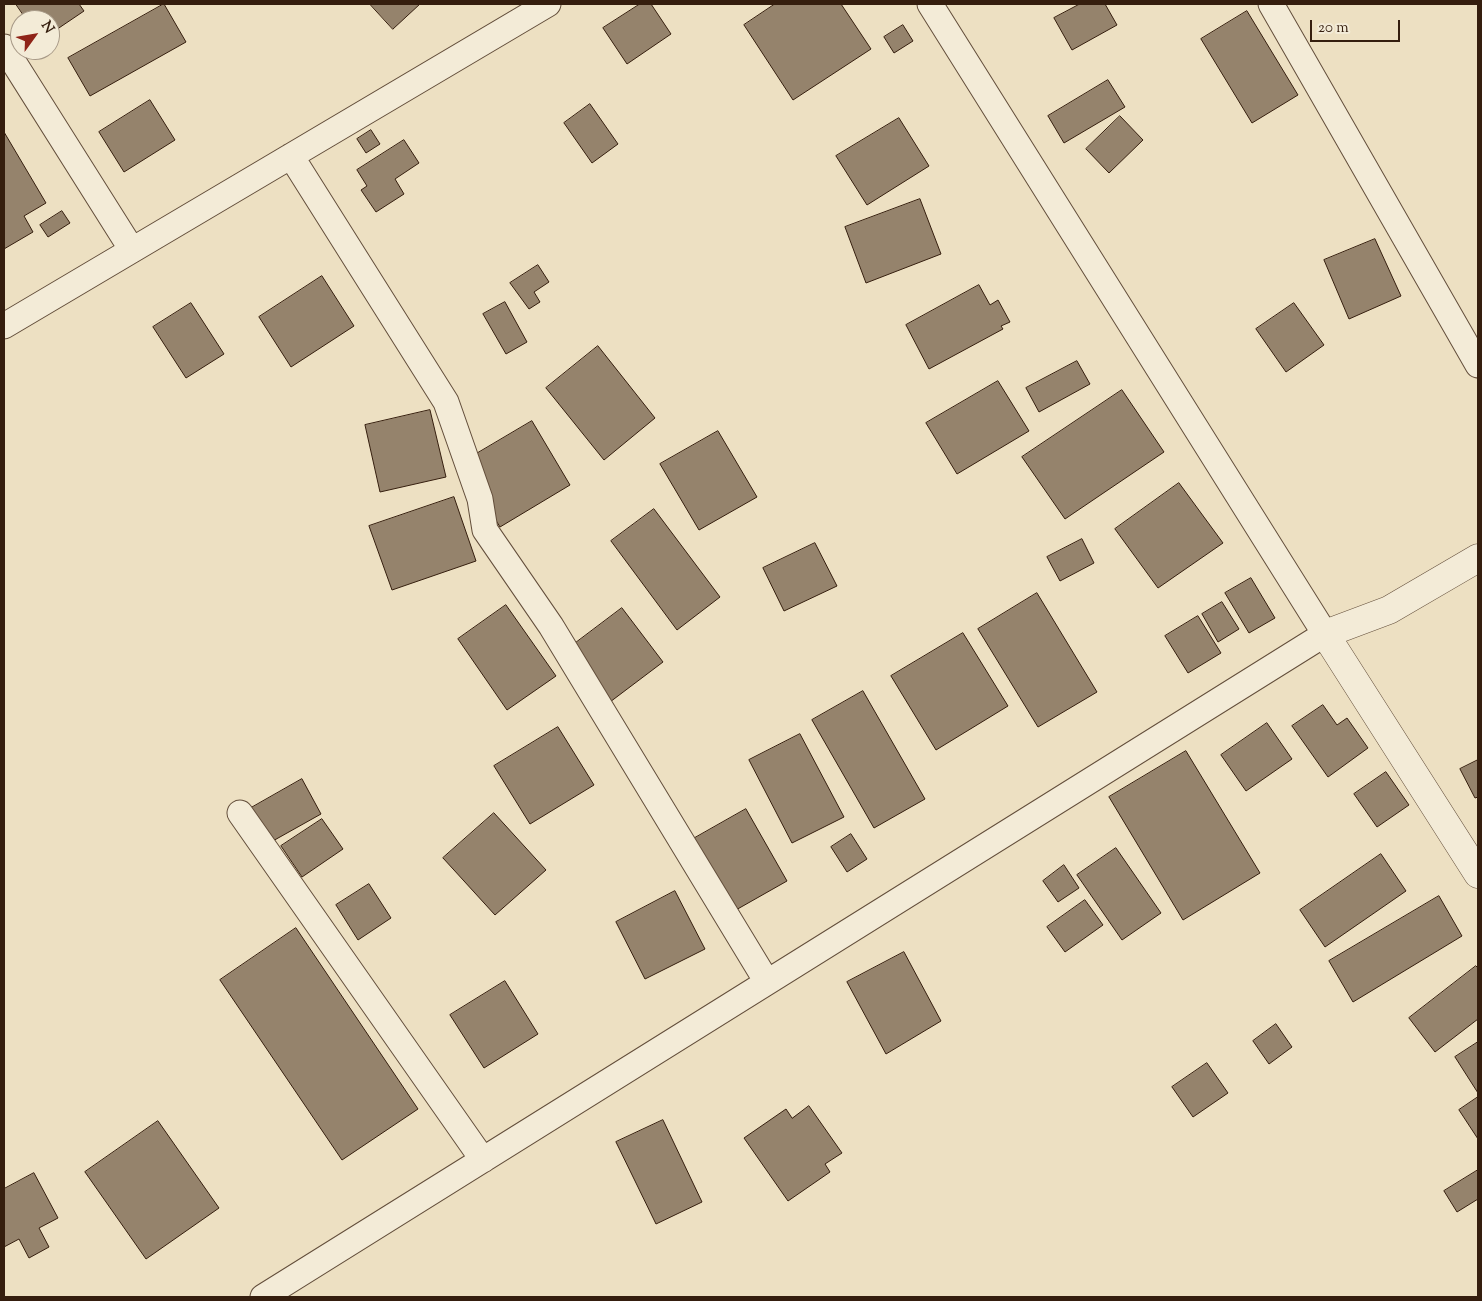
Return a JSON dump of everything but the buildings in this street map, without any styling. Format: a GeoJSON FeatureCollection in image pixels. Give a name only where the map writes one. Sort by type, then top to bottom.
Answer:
{"type":"FeatureCollection","features":[{"type":"Feature","properties":{"kind":"street"},"geometry":{"type":"LineString","coordinates":[[930,4],[1325,634],[1478,874]]}},
{"type":"Feature","properties":{"kind":"street"},"geometry":{"type":"LineString","coordinates":[[1270,4],[1478,365]]}},
{"type":"Feature","properties":{"kind":"street"},"geometry":{"type":"LineString","coordinates":[[4,326],[291,156],[528,8]]}},
{"type":"Feature","properties":{"kind":"street"},"geometry":{"type":"LineString","coordinates":[[4,47],[132,250]]}},
{"type":"Feature","properties":{"kind":"street"},"geometry":{"type":"LineString","coordinates":[[291,156],[446,402],[480,499],[485,530],[551,626],[767,982]]}},
{"type":"Feature","properties":{"kind":"street"},"geometry":{"type":"LineString","coordinates":[[263,1297],[1325,634],[1389,610],[1478,558]]}},
{"type":"Feature","properties":{"kind":"street"},"geometry":{"type":"LineString","coordinates":[[240,813],[483,1160]]}}]}
